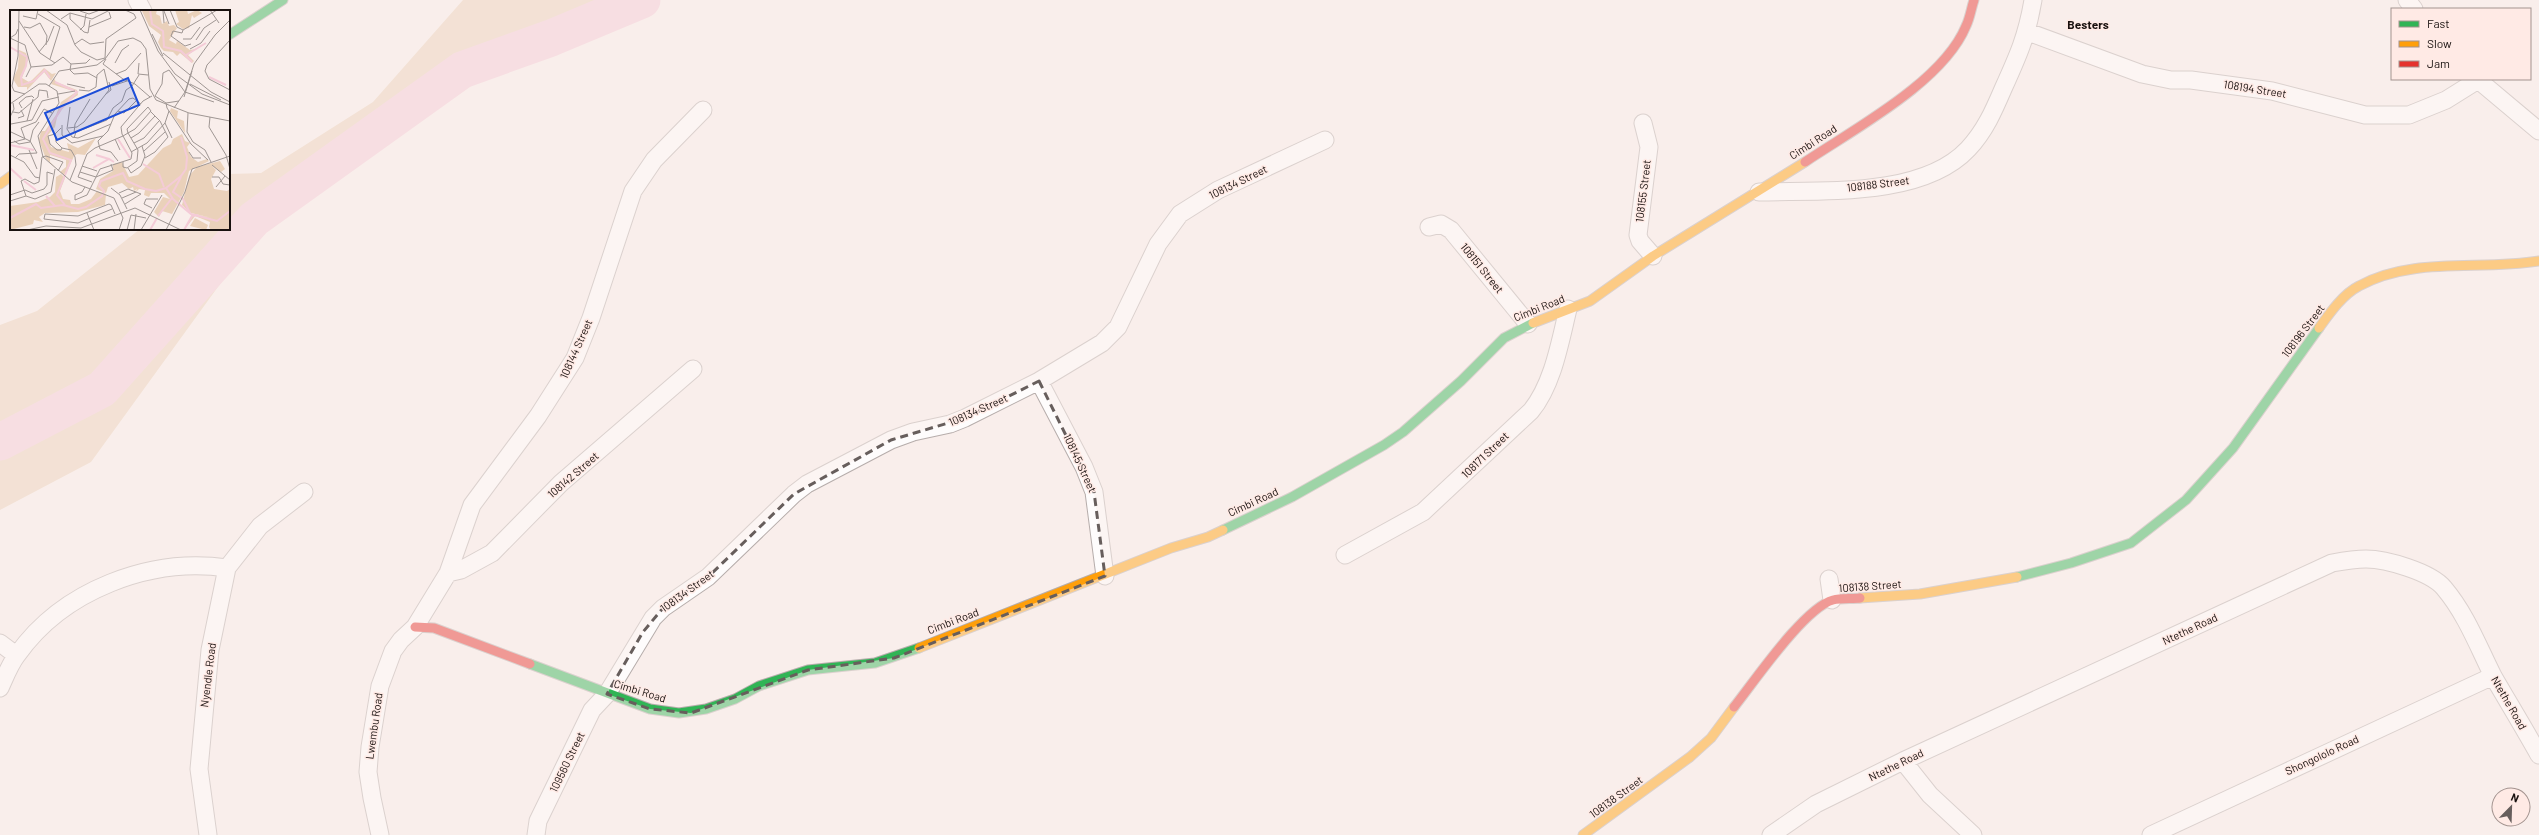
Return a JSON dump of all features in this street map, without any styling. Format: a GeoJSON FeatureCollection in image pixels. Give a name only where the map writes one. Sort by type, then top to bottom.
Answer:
{"type":"FeatureCollection","features":[{"type":"Feature","properties":{"kind":"street"},"geometry":{"type":"LineString","coordinates":[[137,0],[142,10]]}},
{"type":"Feature","properties":{"kind":"street"},"geometry":{"type":"LineString","coordinates":[[230,34],[283,0]]}},
{"type":"Feature","properties":{"kind":"street","name":"Cimbi Road"},"geometry":{"type":"LineString","coordinates":[[415,628],[434,628],[607,694],[662,711],[679,713],[706,709],[735,699],[759,686],[808,670],[874,663],[894,658],[1105,576],[1171,548],[1208,537],[1292,497],[1384,445],[1403,432],[1461,381],[1504,338],[1528,324],[1590,301],[1653,256],[1759,192],[1918,85],[1947,56],[1961,36],[1974,0]]}},
{"type":"Feature","properties":{"kind":"street","name":"108188 Street"},"geometry":{"type":"LineString","coordinates":[[1759,192],[1864,188],[1898,184],[1932,173],[1945,166],[1967,150],[1991,117],[2028,32],[2033,0]]}},
{"type":"Feature","properties":{"kind":"street"},"geometry":{"type":"LineString","coordinates":[[2407,0],[2413,8]]}},
{"type":"Feature","properties":{"kind":"street","name":"108194 Street"},"geometry":{"type":"LineString","coordinates":[[2028,32],[2142,74],[2170,80],[2191,80],[2272,91],[2365,115],[2409,115],[2446,100],[2476,80]]}},
{"type":"Feature","properties":{"kind":"street"},"geometry":{"type":"LineString","coordinates":[[2479,80],[2539,131]]}},
{"type":"Feature","properties":{"kind":"street","name":"108144 Street"},"geometry":{"type":"LineString","coordinates":[[415,628],[448,573],[472,505],[543,409],[575,358],[591,318],[633,191],[654,160],[703,110]]}},
{"type":"Feature","properties":{"kind":"street","name":"108155 Street"},"geometry":{"type":"LineString","coordinates":[[1643,122],[1648,147],[1638,235],[1640,241],[1653,256]]}},
{"type":"Feature","properties":{"kind":"street","name":"108134 Street"},"geometry":{"type":"LineString","coordinates":[[607,694],[652,618],[663,608],[708,577],[784,503],[807,484],[891,440],[913,432],[950,424],[965,418],[1039,381],[1109,338],[1118,327],[1158,244],[1180,214],[1218,190],[1325,140]]}},
{"type":"Feature","properties":{"kind":"street"},"geometry":{"type":"LineString","coordinates":[[0,184],[10,177]]}},
{"type":"Feature","properties":{"kind":"street","name":"108151 Street"},"geometry":{"type":"LineString","coordinates":[[1429,227],[1441,224],[1451,230],[1528,324]]}},
{"type":"Feature","properties":{"kind":"street","name":"108196 Street"},"geometry":{"type":"LineString","coordinates":[[2186,500],[2233,448],[2330,313],[2358,286],[2406,269],[2511,266],[2539,261]]}},
{"type":"Feature","properties":{"kind":"street","name":"108171 Street"},"geometry":{"type":"LineString","coordinates":[[1345,555],[1423,512],[1531,411],[1536,405],[1554,362],[1568,308]]}},
{"type":"Feature","properties":{"kind":"street","name":"108142 Street"},"geometry":{"type":"LineString","coordinates":[[448,573],[461,570],[492,553],[561,483],[693,369]]}},
{"type":"Feature","properties":{"kind":"street","name":"108145 Street"},"geometry":{"type":"LineString","coordinates":[[1039,381],[1084,467],[1094,492],[1105,576]]}},
{"type":"Feature","properties":{"kind":"street","name":"Nyendle Road"},"geometry":{"type":"LineString","coordinates":[[208,835],[199,769],[210,650],[227,568],[260,526],[304,492]]}},
{"type":"Feature","properties":{"kind":"street","name":"108138 Street"},"geometry":{"type":"LineString","coordinates":[[1583,835],[1690,757],[1711,738],[1792,633],[1808,617],[1832,600],[1920,594],[2008,579],[2071,563],[2131,542],[2186,500]]}},
{"type":"Feature","properties":{"kind":"street","name":"Ntethe Road"},"geometry":{"type":"LineString","coordinates":[[1771,835],[1816,804],[1903,761],[2332,563],[2349,560],[2367,559],[2413,570],[2443,587],[2458,607],[2493,676],[2539,755]]}},
{"type":"Feature","properties":{"kind":"street"},"geometry":{"type":"LineString","coordinates":[[0,688],[16,655],[43,625],[68,606],[110,583],[148,570],[184,565],[227,568]]}},
{"type":"Feature","properties":{"kind":"street"},"geometry":{"type":"LineString","coordinates":[[1829,579],[1832,600]]}},
{"type":"Feature","properties":{"kind":"street","name":"Lwembu Road"},"geometry":{"type":"LineString","coordinates":[[380,835],[368,772],[374,716],[380,686],[393,651],[401,640],[415,628]]}},
{"type":"Feature","properties":{"kind":"street"},"geometry":{"type":"LineString","coordinates":[[0,642],[16,655]]}},
{"type":"Feature","properties":{"kind":"street","name":"Shongololo Road"},"geometry":{"type":"LineString","coordinates":[[2151,835],[2493,676]]}},
{"type":"Feature","properties":{"kind":"street","name":"109560 Street"},"geometry":{"type":"LineString","coordinates":[[536,835],[538,821],[592,710],[607,694]]}},
{"type":"Feature","properties":{"kind":"street"},"geometry":{"type":"LineString","coordinates":[[1903,761],[1930,795],[1973,835]]}},
{"type":"Feature","properties":{"kind":"highlighted area"},"geometry":{"type":"Polygon","coordinates":[[[1039,381],[1094,492],[1105,576],[894,658],[808,670],[691,713],[650,709],[607,694],[643,632],[663,608],[708,577],[794,494],[891,440],[965,418],[1039,381]]]}},
{"type":"Feature","properties":{"kind":"shaded area"},"geometry":{"type":"Polygon","coordinates":[[[463,0],[596,0],[257,233],[91,462],[0,510],[0,325],[37,311],[139,230],[230,230],[230,174],[261,173],[373,102],[463,0]]]}},
{"type":"Feature","properties":{"kind":"waterway"},"geometry":{"type":"LineString","coordinates":[[0,442],[102,389],[254,219],[462,70],[551,38],[642,0]]}},
{"type":"Feature","properties":{"kind":"traffic: fast"},"geometry":{"type":"LineString","coordinates":[[230,34],[283,0]]}},
{"type":"Feature","properties":{"kind":"traffic: fast"},"geometry":{"type":"LineString","coordinates":[[1223,530],[1292,497],[1384,445],[1403,432],[1461,381],[1504,338],[1533,323]]}},
{"type":"Feature","properties":{"kind":"traffic: fast"},"geometry":{"type":"LineString","coordinates":[[2017,577],[2071,563],[2131,543],[2186,500],[2233,448],[2319,328]]}},
{"type":"Feature","properties":{"kind":"traffic: fast"},"geometry":{"type":"LineString","coordinates":[[530,664],[650,709],[679,713],[706,709],[735,699],[759,686],[808,670],[875,663],[919,648]]}},
{"type":"Feature","properties":{"kind":"traffic: slow"},"geometry":{"type":"LineString","coordinates":[[1533,323],[1590,301],[1653,256],[1805,162]]}},
{"type":"Feature","properties":{"kind":"traffic: slow"},"geometry":{"type":"LineString","coordinates":[[0,184],[10,177]]}},
{"type":"Feature","properties":{"kind":"traffic: slow"},"geometry":{"type":"LineString","coordinates":[[2319,328],[2347,294],[2359,286],[2380,277],[2402,271],[2424,268],[2517,264],[2539,261]]}},
{"type":"Feature","properties":{"kind":"traffic: slow"},"geometry":{"type":"LineString","coordinates":[[919,648],[1171,548],[1208,537],[1223,530]]}},
{"type":"Feature","properties":{"kind":"traffic: slow"},"geometry":{"type":"LineString","coordinates":[[1860,598],[1920,594],[2017,577]]}},
{"type":"Feature","properties":{"kind":"traffic: slow"},"geometry":{"type":"LineString","coordinates":[[1583,835],[1690,757],[1711,738],[1734,707]]}},
{"type":"Feature","properties":{"kind":"traffic: jam"},"geometry":{"type":"LineString","coordinates":[[1805,162],[1895,103],[1918,85],[1938,66],[1954,47],[1966,26],[1974,0]]}},
{"type":"Feature","properties":{"kind":"traffic: jam"},"geometry":{"type":"LineString","coordinates":[[1734,707],[1766,664],[1808,617],[1821,606],[1833,600],[1860,598]]}},
{"type":"Feature","properties":{"kind":"traffic: jam"},"geometry":{"type":"LineString","coordinates":[[415,627],[434,628],[530,664]]}},
{"type":"Feature","properties":{"kind":"district","name":"Besters"},"geometry":{"type":"Point","coordinates":[2088,25]}}]}
